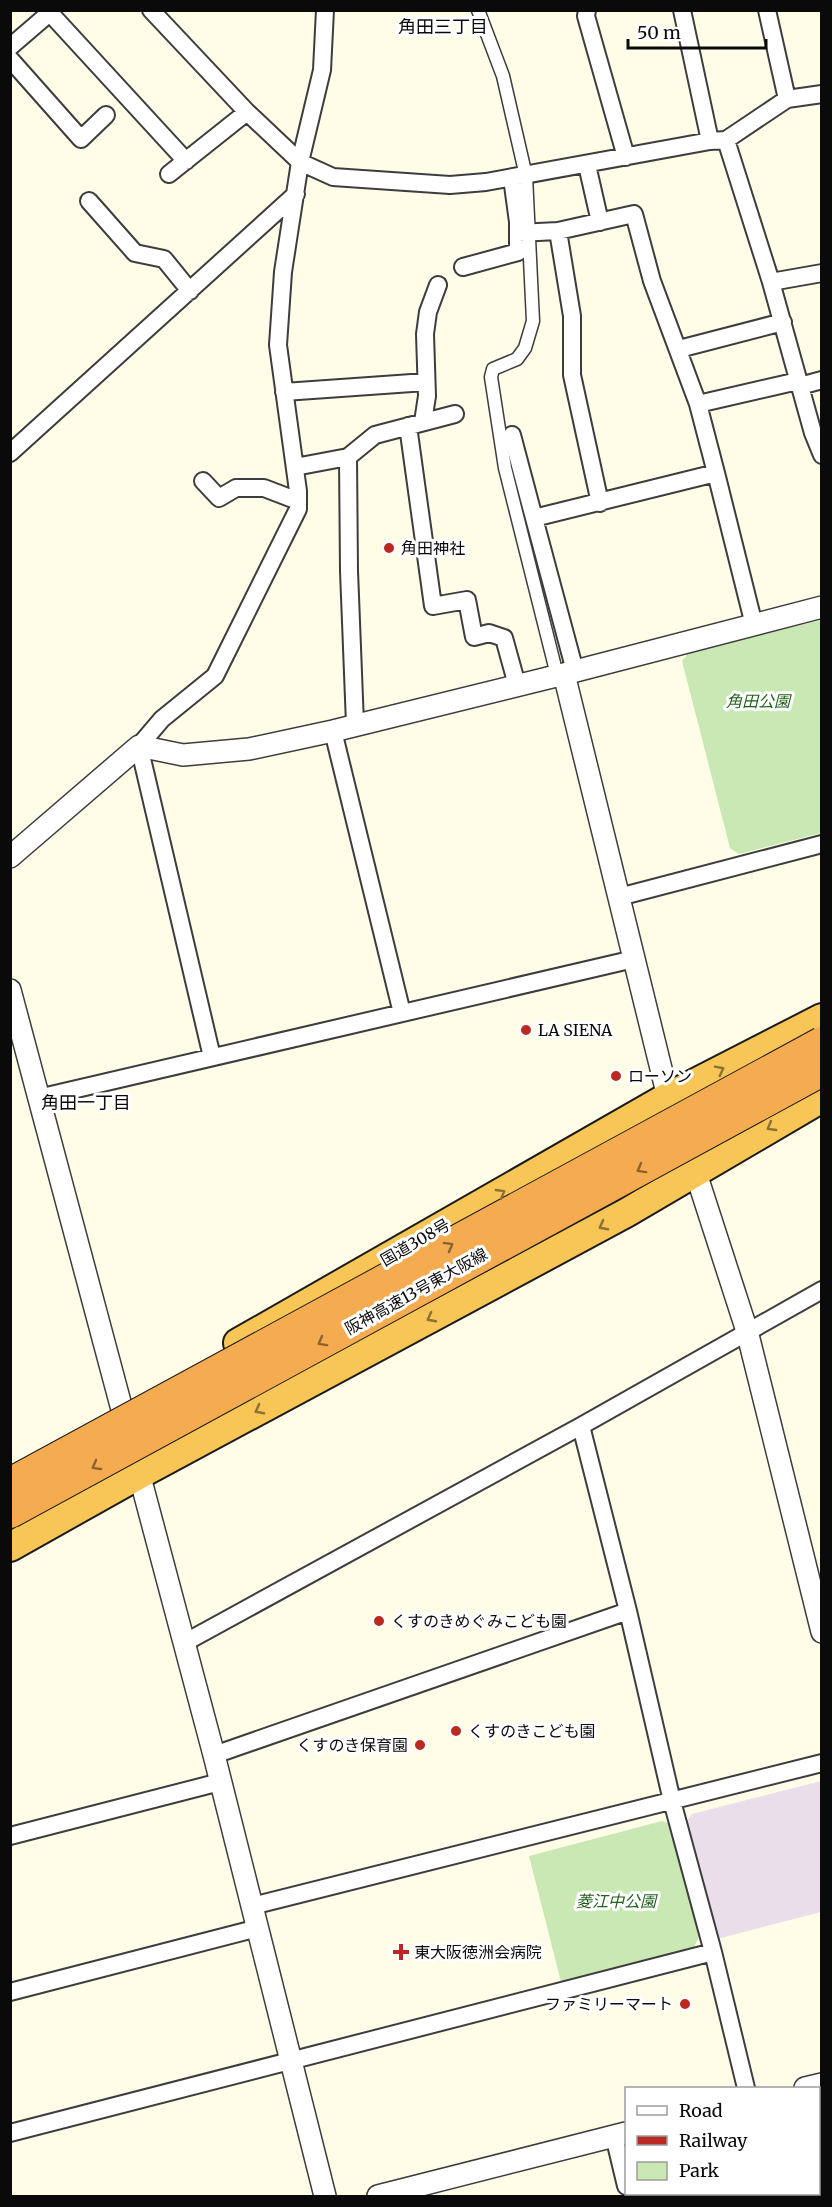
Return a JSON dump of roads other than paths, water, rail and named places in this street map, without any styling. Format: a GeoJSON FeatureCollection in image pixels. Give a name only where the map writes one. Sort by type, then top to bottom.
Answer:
{"type":"FeatureCollection","features":[{"type":"Feature","properties":{"kind":"highway","name":"国道308号"},"geometry":{"type":"LineString","coordinates":[[10,1469],[668,1097],[822,1018]]}},
{"type":"Feature","properties":{"kind":"highway","name":"阪神高速13号東大阪線"},"geometry":{"type":"LineString","coordinates":[[10,1485],[822,1043]]}},
{"type":"Feature","properties":{"kind":"highway","name":"阪神高速13号東大阪線"},"geometry":{"type":"LineString","coordinates":[[10,1512],[822,1070]]}},
{"type":"Feature","properties":{"kind":"highway"},"geometry":{"type":"LineString","coordinates":[[10,1546],[626,1213],[822,1098]]}},
{"type":"Feature","properties":{"kind":"street"},"geometry":{"type":"LineString","coordinates":[[151,10],[247,112],[300,162],[333,177],[450,184],[519,177],[718,140],[787,99],[822,94]]}},
{"type":"Feature","properties":{"kind":"street"},"geometry":{"type":"LineString","coordinates":[[10,857],[139,746],[162,719],[215,676],[298,509],[295,467],[278,345],[283,272],[300,162],[322,70],[325,10]]}},
{"type":"Feature","properties":{"kind":"street"},"geometry":{"type":"LineString","coordinates":[[478,10],[503,76],[519,177],[533,321],[525,348],[517,359],[493,369],[491,377],[505,468],[565,673]]}},
{"type":"Feature","properties":{"kind":"street"},"geometry":{"type":"LineString","coordinates":[[587,10],[586,16],[626,157]]}},
{"type":"Feature","properties":{"kind":"street"},"geometry":{"type":"LineString","coordinates":[[682,10],[718,140],[771,282],[813,433],[822,455]]}},
{"type":"Feature","properties":{"kind":"street"},"geometry":{"type":"LineString","coordinates":[[767,10],[787,99]]}},
{"type":"Feature","properties":{"kind":"street"},"geometry":{"type":"LineString","coordinates":[[10,48],[44,14],[186,161]]}},
{"type":"Feature","properties":{"kind":"street"},"geometry":{"type":"LineString","coordinates":[[10,59],[81,139],[106,115]]}},
{"type":"Feature","properties":{"kind":"street"},"geometry":{"type":"LineString","coordinates":[[169,174],[247,112]]}},
{"type":"Feature","properties":{"kind":"street"},"geometry":{"type":"LineString","coordinates":[[588,165],[600,222]]}},
{"type":"Feature","properties":{"kind":"street"},"geometry":{"type":"LineString","coordinates":[[10,453],[296,194]]}},
{"type":"Feature","properties":{"kind":"street"},"geometry":{"type":"LineString","coordinates":[[89,201],[135,253],[164,259],[190,291]]}},
{"type":"Feature","properties":{"kind":"street"},"geometry":{"type":"LineString","coordinates":[[523,233],[558,231],[634,214],[652,281],[698,404],[754,625]]}},
{"type":"Feature","properties":{"kind":"street"},"geometry":{"type":"LineString","coordinates":[[558,231],[573,316],[572,375],[600,503]]}},
{"type":"Feature","properties":{"kind":"street"},"geometry":{"type":"LineString","coordinates":[[463,267],[518,252],[523,233]]}},
{"type":"Feature","properties":{"kind":"street"},"geometry":{"type":"LineString","coordinates":[[771,282],[822,273]]}},
{"type":"Feature","properties":{"kind":"street"},"geometry":{"type":"LineString","coordinates":[[438,285],[425,334],[427,396],[416,424],[433,606],[467,600],[474,637],[489,633],[504,638],[517,685]]}},
{"type":"Feature","properties":{"kind":"street"},"geometry":{"type":"LineString","coordinates":[[679,349],[783,322]]}},
{"type":"Feature","properties":{"kind":"street"},"geometry":{"type":"LineString","coordinates":[[698,404],[822,380]]}},
{"type":"Feature","properties":{"kind":"street"},"geometry":{"type":"LineString","coordinates":[[284,392],[426,382]]}},
{"type":"Feature","properties":{"kind":"street"},"geometry":{"type":"LineString","coordinates":[[295,467],[348,457],[375,435],[455,414]]}},
{"type":"Feature","properties":{"kind":"street"},"geometry":{"type":"LineString","coordinates":[[512,435],[534,518],[565,673],[668,1097],[696,1172],[747,1331],[822,1632]]}},
{"type":"Feature","properties":{"kind":"street"},"geometry":{"type":"LineString","coordinates":[[348,457],[355,724]]}},
{"type":"Feature","properties":{"kind":"street"},"geometry":{"type":"LineString","coordinates":[[534,518],[716,473]]}},
{"type":"Feature","properties":{"kind":"street"},"geometry":{"type":"LineString","coordinates":[[203,481],[219,498],[236,488],[264,488],[298,501]]}},
{"type":"Feature","properties":{"kind":"street"},"geometry":{"type":"LineString","coordinates":[[139,746],[183,755],[249,749],[333,731],[822,607]]}},
{"type":"Feature","properties":{"kind":"street"},"geometry":{"type":"LineString","coordinates":[[333,731],[402,1013]]}},
{"type":"Feature","properties":{"kind":"street"},"geometry":{"type":"LineString","coordinates":[[139,746],[212,1057]]}},
{"type":"Feature","properties":{"kind":"street"},"geometry":{"type":"LineString","coordinates":[[619,897],[822,844]]}},
{"type":"Feature","properties":{"kind":"street"},"geometry":{"type":"LineString","coordinates":[[38,1098],[634,959]]}},
{"type":"Feature","properties":{"kind":"street"},"geometry":{"type":"LineString","coordinates":[[10,990],[214,1755],[325,2196]]}},
{"type":"Feature","properties":{"kind":"street"},"geometry":{"type":"LineString","coordinates":[[184,1643],[581,1426],[822,1290]]}},
{"type":"Feature","properties":{"kind":"street"},"geometry":{"type":"LineString","coordinates":[[581,1426],[628,1611],[672,1801],[713,1952],[746,2087]]}},
{"type":"Feature","properties":{"kind":"street"},"geometry":{"type":"LineString","coordinates":[[214,1755],[628,1611]]}},
{"type":"Feature","properties":{"kind":"street"},"geometry":{"type":"LineString","coordinates":[[252,1906],[822,1763]]}},
{"type":"Feature","properties":{"kind":"street"},"geometry":{"type":"LineString","coordinates":[[10,1836],[220,1782]]}},
{"type":"Feature","properties":{"kind":"street"},"geometry":{"type":"LineString","coordinates":[[10,1992],[258,1928]]}},
{"type":"Feature","properties":{"kind":"street"},"geometry":{"type":"LineString","coordinates":[[10,2133],[713,1952]]}},
{"type":"Feature","properties":{"kind":"street"},"geometry":{"type":"LineString","coordinates":[[378,2196],[620,2134],[625,2171]]}},
{"type":"Feature","properties":{"kind":"railway"},"geometry":{"type":"LineString","coordinates":[[787,1068],[822,1049]]}},
{"type":"Feature","properties":{"kind":"railway"},"geometry":{"type":"LineString","coordinates":[[10,1502],[822,1060]]}},
{"type":"Feature","properties":{"kind":"railway"},"geometry":{"type":"LineString","coordinates":[[10,1486],[511,1219]]}},
{"type":"Feature","properties":{"kind":"place","name":"角田神社"},"geometry":{"type":"Point","coordinates":[389,548]}},
{"type":"Feature","properties":{"kind":"place","name":"LA SIENA"},"geometry":{"type":"Point","coordinates":[526,1030]}},
{"type":"Feature","properties":{"kind":"place","name":"ローソン"},"geometry":{"type":"Point","coordinates":[616,1076]}},
{"type":"Feature","properties":{"kind":"place","name":"くすのきめぐみこども園"},"geometry":{"type":"Point","coordinates":[379,1621]}},
{"type":"Feature","properties":{"kind":"place","name":"くすのきこども園"},"geometry":{"type":"Point","coordinates":[456,1731]}},
{"type":"Feature","properties":{"kind":"place","name":"くすのき保育園"},"geometry":{"type":"Point","coordinates":[420,1745]}},
{"type":"Feature","properties":{"kind":"place","name":"東大阪徳洲会病院"},"geometry":{"type":"Point","coordinates":[401,1952]}},
{"type":"Feature","properties":{"kind":"place","name":"ファミリーマート"},"geometry":{"type":"Point","coordinates":[685,2004]}},
{"type":"Feature","properties":{"kind":"district","name":"角田三丁目"},"geometry":{"type":"Point","coordinates":[443,27]}},
{"type":"Feature","properties":{"kind":"district","name":"角田一丁目"},"geometry":{"type":"Point","coordinates":[86,1103]}},
{"type":"Feature","properties":{"kind":"park label","name":"角田公園"},"geometry":{"type":"Point","coordinates":[758,701]}},
{"type":"Feature","properties":{"kind":"park label","name":"菱江中公園"},"geometry":{"type":"Point","coordinates":[616,1901]}}]}
